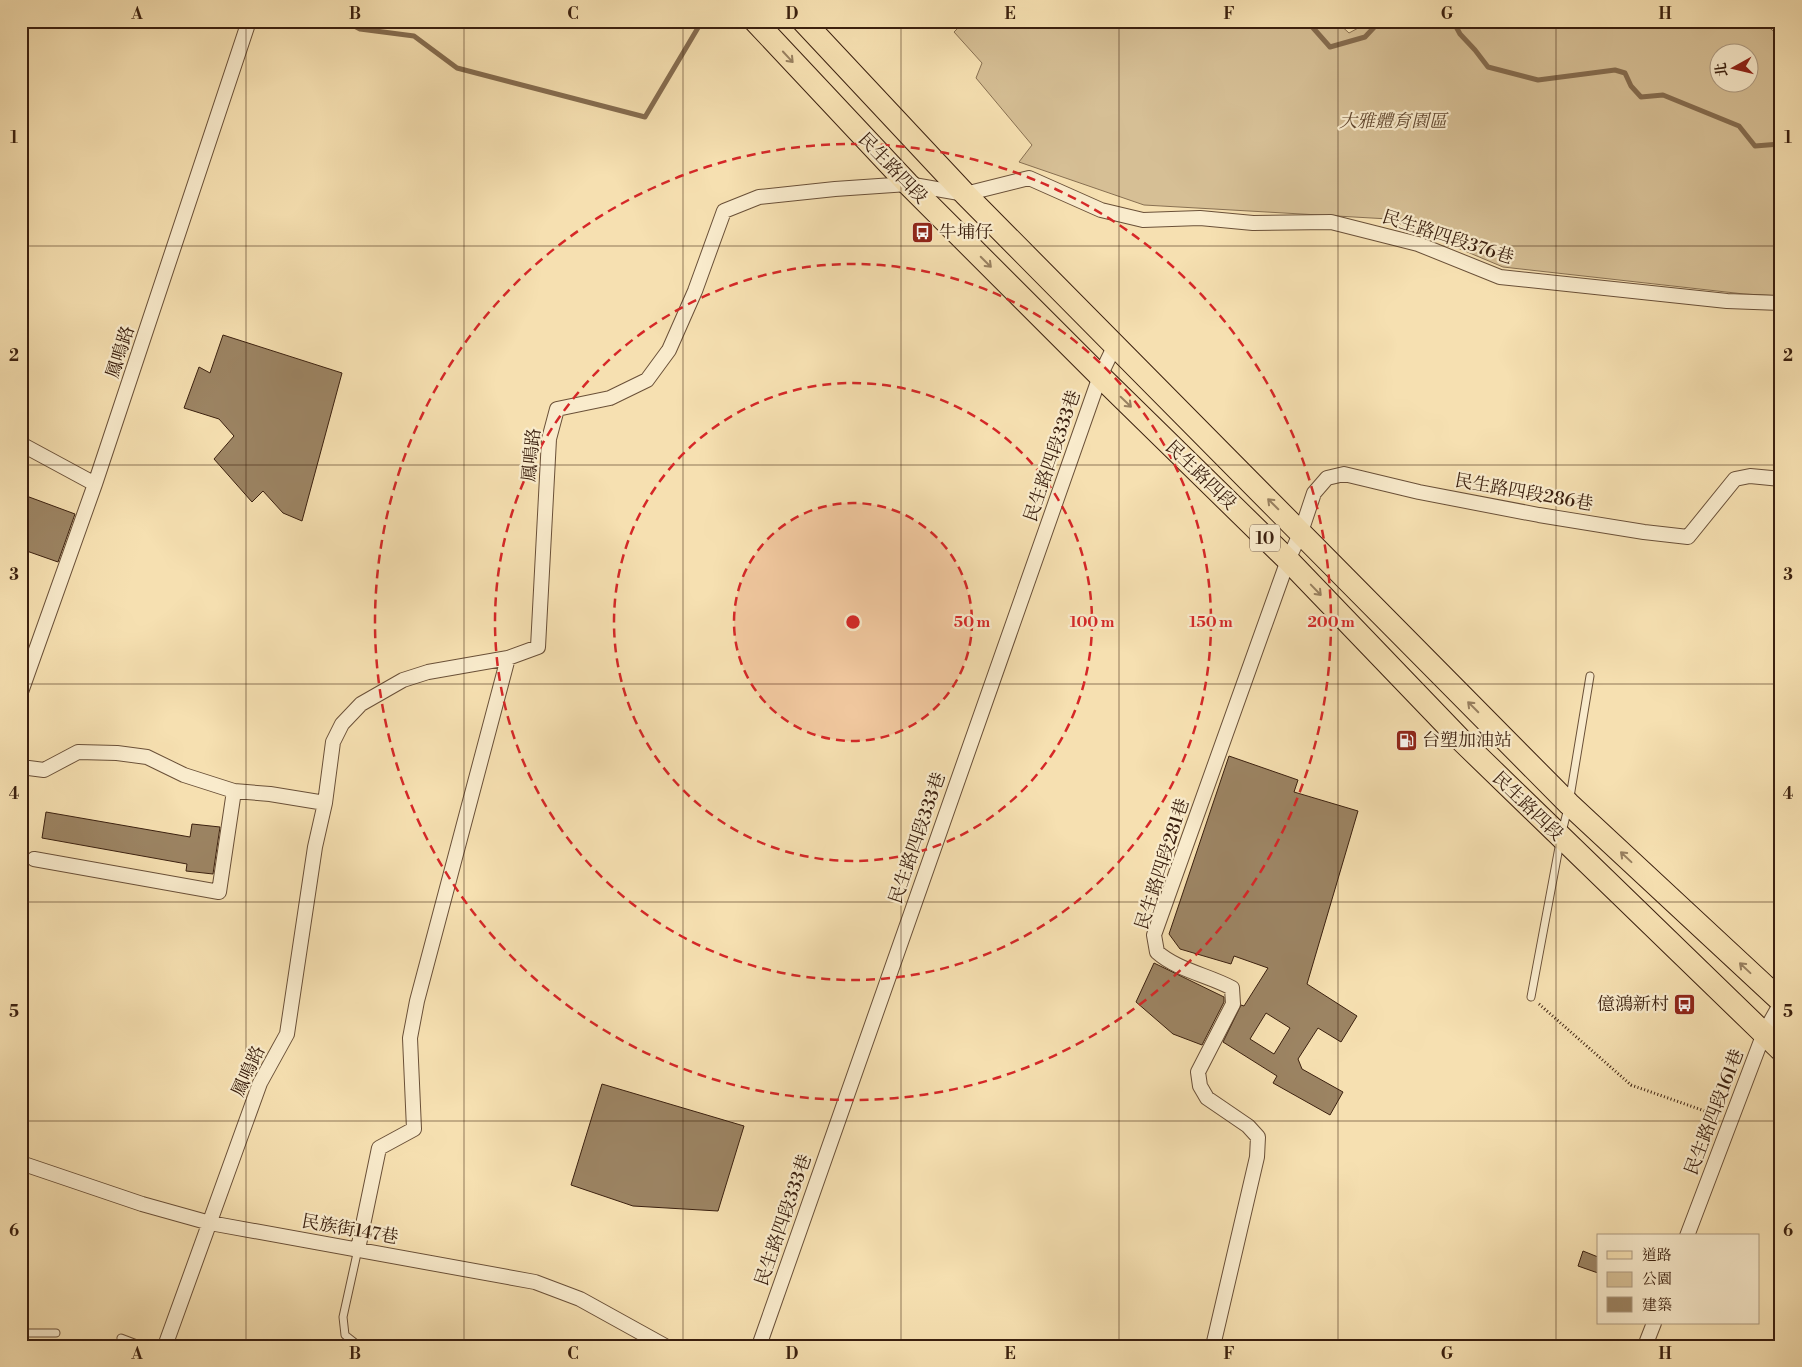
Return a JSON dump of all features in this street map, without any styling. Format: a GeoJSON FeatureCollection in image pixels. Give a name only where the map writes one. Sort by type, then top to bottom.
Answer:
{"type":"FeatureCollection","features":[{"type":"Feature","properties":{"kind":"main road","name":"民生路四段"},"geometry":{"type":"LineString","coordinates":[[755,21],[908,184],[1288,560],[1460,739],[1781,1050]]}},
{"type":"Feature","properties":{"kind":"main road","name":"民生路四段"},"geometry":{"type":"LineString","coordinates":[[803,21],[965,194],[1569,804],[1781,1002]]}},
{"type":"Feature","properties":{"kind":"street","name":"鳳鳴路"},"geometry":{"type":"LineString","coordinates":[[21,692],[96,484],[250,21]]}},
{"type":"Feature","properties":{"kind":"street","name":"民生路四段376巷"},"geometry":{"type":"LineString","coordinates":[[965,194],[1030,178],[1100,210],[1143,220],[1200,218],[1253,223],[1331,222],[1418,244],[1500,277],[1727,300],[1781,303]]}},
{"type":"Feature","properties":{"kind":"street","name":"鳳鳴路"},"geometry":{"type":"LineString","coordinates":[[165,1346],[260,1083],[287,1034],[315,847],[325,803],[333,742],[342,724],[362,704],[403,680],[428,672],[508,658],[538,647],[549,439],[557,409],[610,398],[647,380],[669,350],[695,291],[724,211],[759,197],[835,188],[908,184],[965,194]]}},
{"type":"Feature","properties":{"kind":"street","name":"民生路四段333巷"},"geometry":{"type":"LineString","coordinates":[[759,1346],[1100,376],[1115,345]]}},
{"type":"Feature","properties":{"kind":"street"},"geometry":{"type":"LineString","coordinates":[[21,444],[96,484]]}},
{"type":"Feature","properties":{"kind":"street","name":"民生路四段286巷"},"geometry":{"type":"LineString","coordinates":[[1288,560],[1314,493],[1327,478],[1344,474],[1419,492],[1539,515],[1644,532],[1688,536],[1735,479],[1750,476],[1781,480]]}},
{"type":"Feature","properties":{"kind":"street","name":"民生路四段281巷"},"geometry":{"type":"LineString","coordinates":[[1213,1346],[1257,1157],[1258,1137],[1248,1126],[1207,1098],[1200,1086],[1198,1072],[1233,1004],[1232,988],[1220,981],[1166,960],[1157,952],[1154,936],[1288,560]]}},
{"type":"Feature","properties":{"kind":"street"},"geometry":{"type":"LineString","coordinates":[[358,1250],[379,1148],[414,1129],[410,1038],[415,1011],[508,658]]}},
{"type":"Feature","properties":{"kind":"street"},"geometry":{"type":"LineString","coordinates":[[21,767],[44,770],[78,752],[147,757],[184,775],[234,791],[270,794],[325,803]]}},
{"type":"Feature","properties":{"kind":"street"},"geometry":{"type":"LineString","coordinates":[[34,859],[219,892],[234,791]]}},
{"type":"Feature","properties":{"kind":"street","name":"民生路四段161巷"},"geometry":{"type":"LineString","coordinates":[[1688,1234],[1764,1032],[1781,1002]]}},
{"type":"Feature","properties":{"kind":"street","name":"民族街147巷"},"geometry":{"type":"LineString","coordinates":[[21,1163],[142,1204],[210,1222],[535,1282],[580,1299],[665,1346]]}},
{"type":"Feature","properties":{"kind":"street"},"geometry":{"type":"LineString","coordinates":[[1645,1346],[1654,1324]]}},
{"type":"Feature","properties":{"kind":"lane"},"geometry":{"type":"LineString","coordinates":[[1532,997],[1561,837],[1569,804],[1590,676]]}},
{"type":"Feature","properties":{"kind":"lane"},"geometry":{"type":"LineString","coordinates":[[358,1250],[343,1317],[345,1335],[359,1346]]}},
{"type":"Feature","properties":{"kind":"lane"},"geometry":{"type":"LineString","coordinates":[[21,1333],[56,1334]]}},
{"type":"Feature","properties":{"kind":"lane"},"geometry":{"type":"LineString","coordinates":[[121,1338],[142,1346]]}},
{"type":"Feature","properties":{"kind":"path"},"geometry":{"type":"LineString","coordinates":[[1532,997],[1631,1086],[1731,1120]]}},
{"type":"Feature","properties":{"kind":"green space","name":"大雅體育園區"},"geometry":{"type":"Polygon","coordinates":[[[965,21],[1336,21],[1349,33],[1371,21],[1762,21],[1781,38],[1781,296],[1744,294],[1503,267],[1389,219],[1144,205],[1019,162],[1032,145],[976,78],[982,63],[954,32],[965,21]]]}},
{"type":"Feature","properties":{"kind":"building"},"geometry":{"type":"Polygon","coordinates":[[[223,335],[342,373],[302,521],[283,513],[263,491],[252,502],[214,459],[234,436],[219,419],[184,408],[199,367],[210,373],[223,335]]]}},
{"type":"Feature","properties":{"kind":"building"},"geometry":{"type":"Polygon","coordinates":[[[21,494],[75,514],[58,562],[21,549],[21,494]]]}},
{"type":"Feature","properties":{"kind":"building"},"geometry":{"type":"Polygon","coordinates":[[[1229,756],[1298,780],[1294,792],[1358,811],[1307,984],[1357,1016],[1341,1042],[1318,1028],[1298,1059],[1302,1069],[1343,1092],[1330,1115],[1273,1083],[1277,1076],[1223,1042],[1241,1005],[1244,1006],[1268,968],[1234,956],[1231,964],[1180,949],[1169,934],[1229,756]],[[1266,1013],[1250,1039],[1274,1054],[1290,1028],[1266,1013]]]}},
{"type":"Feature","properties":{"kind":"building"},"geometry":{"type":"Polygon","coordinates":[[[46,812],[190,837],[192,824],[220,827],[213,874],[186,871],[187,864],[42,838],[46,812]]]}},
{"type":"Feature","properties":{"kind":"building"},"geometry":{"type":"Polygon","coordinates":[[[1154,963],[1224,997],[1224,1002],[1202,1045],[1173,1034],[1136,1002],[1154,963]]]}},
{"type":"Feature","properties":{"kind":"building"},"geometry":{"type":"Polygon","coordinates":[[[602,1084],[744,1126],[718,1211],[633,1206],[571,1185],[602,1084]]]}},
{"type":"Feature","properties":{"kind":"building"},"geometry":{"type":"Polygon","coordinates":[[[1583,1251],[1597,1257],[1597,1273],[1578,1266],[1583,1251]]]}},
{"type":"Feature","properties":{"kind":"waterway"},"geometry":{"type":"LineString","coordinates":[[345,21],[360,29],[414,36],[457,68],[645,117],[702,21]]}},
{"type":"Feature","properties":{"kind":"waterway"},"geometry":{"type":"LineString","coordinates":[[1307,21],[1330,47],[1365,37],[1380,21]]}},
{"type":"Feature","properties":{"kind":"waterway"},"geometry":{"type":"LineString","coordinates":[[1453,21],[1460,34],[1488,67],[1538,80],[1615,70],[1625,73],[1631,86],[1641,97],[1663,95],[1739,126],[1755,146],[1781,144]]}},
{"type":"Feature","properties":{"kind":"place","name":"牛埔仔"},"geometry":{"type":"Point","coordinates":[923,232]}},
{"type":"Feature","properties":{"kind":"place","name":"台塑加油站"},"geometry":{"type":"Point","coordinates":[1406,740]}},
{"type":"Feature","properties":{"kind":"place","name":"億鴻新村"},"geometry":{"type":"Point","coordinates":[1685,1004]}}]}
